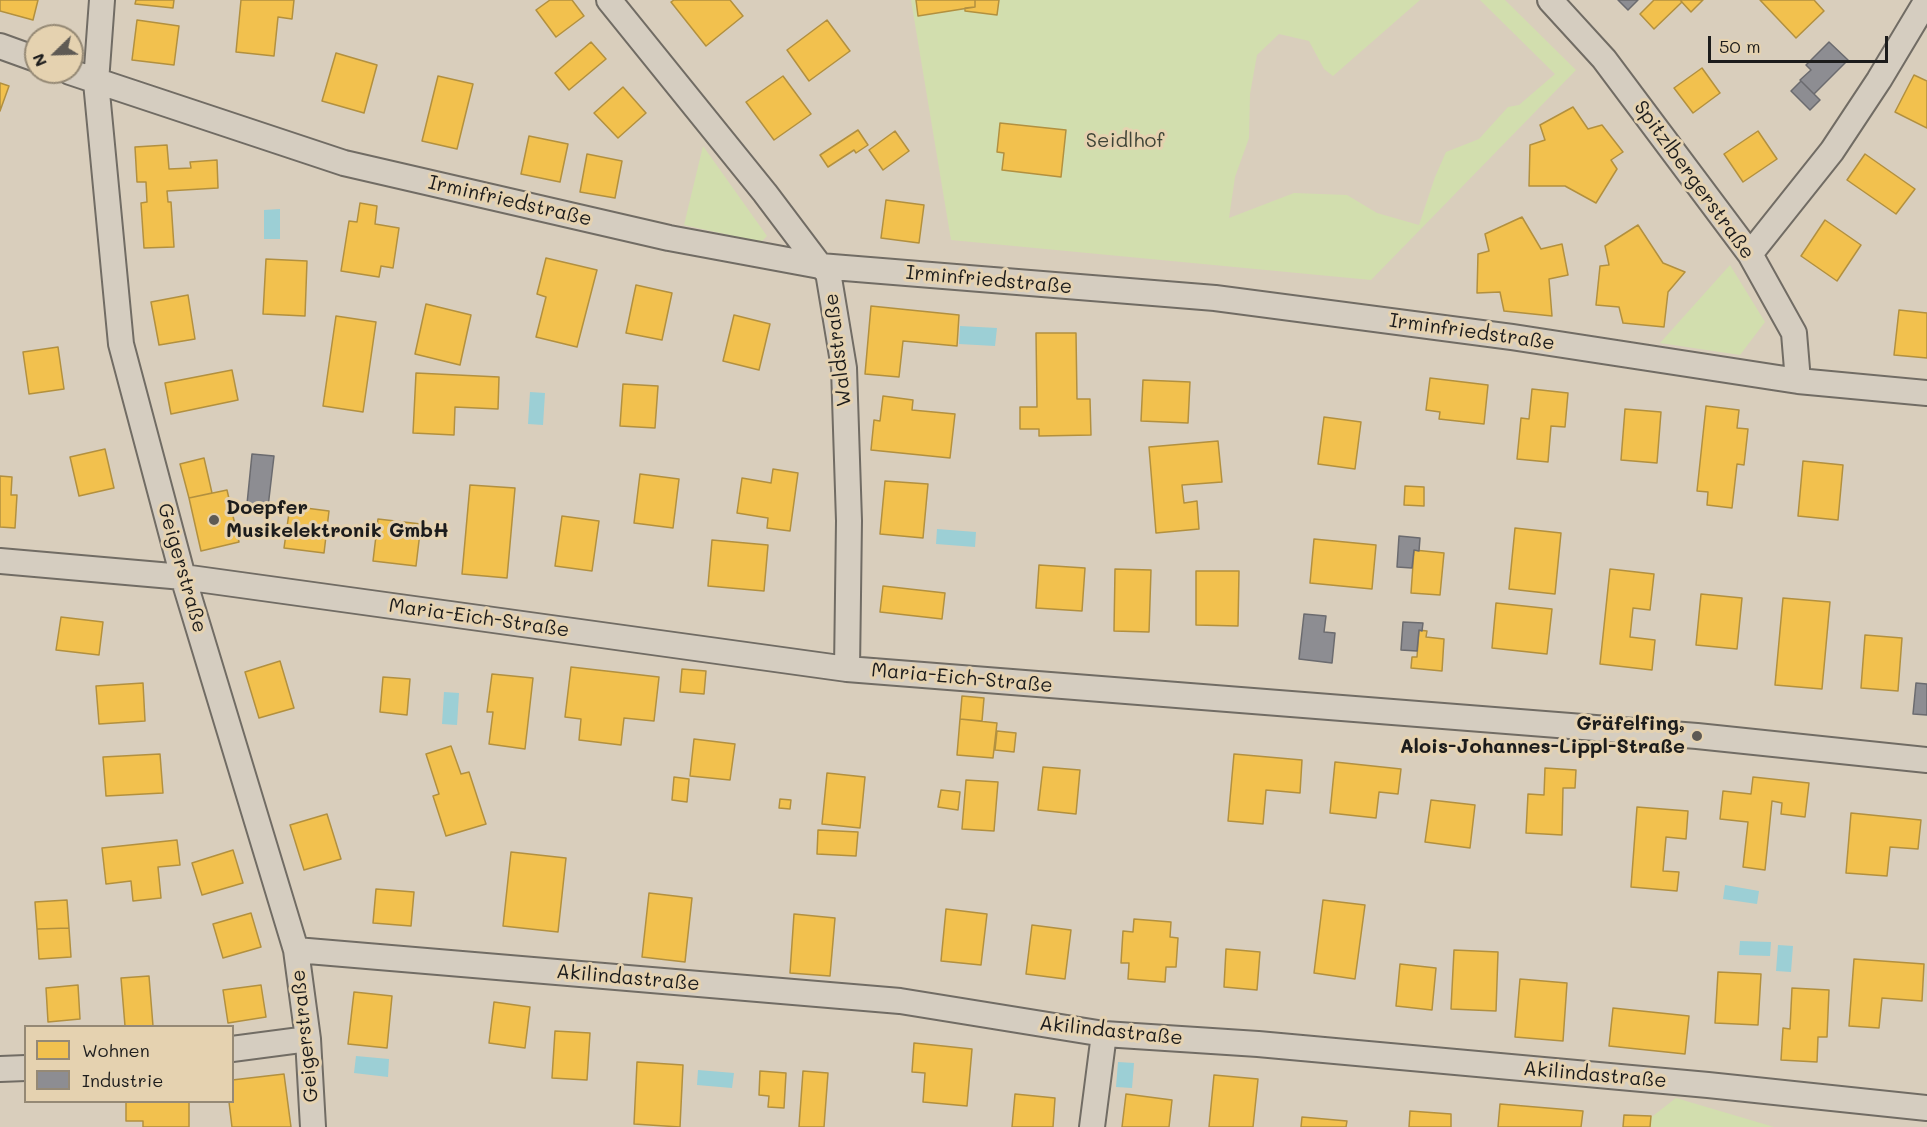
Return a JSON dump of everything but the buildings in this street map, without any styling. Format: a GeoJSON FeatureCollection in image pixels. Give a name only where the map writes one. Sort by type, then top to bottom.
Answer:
{"type":"FeatureCollection","features":[{"type":"Feature","properties":{"kind":"street","name":"Geigerstraße"},"geometry":{"type":"LineString","coordinates":[[102,0],[96,82],[121,344],[183,577],[296,950],[309,1039],[313,1127]]}},
{"type":"Feature","properties":{"kind":"street","name":"Waldstraße"},"geometry":{"type":"LineString","coordinates":[[609,0],[820,266],[828,273],[844,368],[849,521],[847,669]]}},
{"type":"Feature","properties":{"kind":"street","name":"Spitzlbergerstraße"},"geometry":{"type":"LineString","coordinates":[[1550,0],[1604,59],[1750,254],[1794,333],[1798,381]]}},
{"type":"Feature","properties":{"kind":"street"},"geometry":{"type":"LineString","coordinates":[[1750,254],[1832,151],[1879,81],[1927,0]]}},
{"type":"Feature","properties":{"kind":"street"},"geometry":{"type":"LineString","coordinates":[[0,46],[24,55]]}},
{"type":"Feature","properties":{"kind":"street","name":"Irminfriedstraße"},"geometry":{"type":"LineString","coordinates":[[84,77],[344,163],[669,238],[820,266],[1215,298],[1512,337],[1798,381],[1927,393]]}},
{"type":"Feature","properties":{"kind":"street","name":"Maria-Eich-Straße"},"geometry":{"type":"LineString","coordinates":[[0,561],[183,577],[847,669],[1697,736],[1927,760]]}},
{"type":"Feature","properties":{"kind":"street","name":"Akilindastraße"},"geometry":{"type":"LineString","coordinates":[[296,950],[900,1001],[1104,1034],[1316,1049],[1708,1085],[1927,1108]]}},
{"type":"Feature","properties":{"kind":"street"},"geometry":{"type":"LineString","coordinates":[[1092,1127],[1104,1034]]}},
{"type":"Feature","properties":{"kind":"street"},"geometry":{"type":"LineString","coordinates":[[234,1049],[309,1039]]}},
{"type":"Feature","properties":{"kind":"street"},"geometry":{"type":"LineString","coordinates":[[0,1069],[24,1068]]}},
{"type":"Feature","properties":{"kind":"green space","name":"Seidlhof"},"geometry":{"type":"Polygon","coordinates":[[[911,0],[1420,0],[1333,76],[1324,69],[1309,41],[1279,34],[1257,55],[1250,94],[1249,138],[1235,177],[1229,218],[1294,193],[1347,195],[1377,213],[1419,225],[1446,152],[1479,139],[1508,107],[1519,105],[1555,74],[1480,0],[1505,0],[1576,70],[1371,280],[951,240],[911,0]]]}},
{"type":"Feature","properties":{"kind":"green space"},"geometry":{"type":"Polygon","coordinates":[[[703,146],[767,236],[761,242],[684,225],[703,146]]]}},
{"type":"Feature","properties":{"kind":"green space"},"geometry":{"type":"Polygon","coordinates":[[[1730,265],[1765,322],[1740,355],[1660,343],[1730,265]]]}},
{"type":"Feature","properties":{"kind":"green space"},"geometry":{"type":"Polygon","coordinates":[[[1676,1098],[1774,1127],[1650,1127],[1649,1119],[1676,1098]]]}},
{"type":"Feature","properties":{"kind":"water"},"geometry":{"type":"Polygon","coordinates":[[[280,209],[280,239],[264,239],[264,210],[280,209]]]}},
{"type":"Feature","properties":{"kind":"water"},"geometry":{"type":"Polygon","coordinates":[[[960,326],[997,328],[995,346],[959,344],[960,326]]]}},
{"type":"Feature","properties":{"kind":"water"},"geometry":{"type":"Polygon","coordinates":[[[530,392],[545,393],[543,425],[528,424],[530,392]]]}},
{"type":"Feature","properties":{"kind":"water"},"geometry":{"type":"Polygon","coordinates":[[[937,529],[976,532],[975,547],[936,544],[937,529]]]}},
{"type":"Feature","properties":{"kind":"water"},"geometry":{"type":"Polygon","coordinates":[[[444,692],[459,693],[457,725],[442,724],[444,692]]]}},
{"type":"Feature","properties":{"kind":"water"},"geometry":{"type":"Polygon","coordinates":[[[1725,885],[1759,891],[1757,904],[1723,899],[1725,885]]]}},
{"type":"Feature","properties":{"kind":"water"},"geometry":{"type":"Polygon","coordinates":[[[1740,941],[1771,942],[1770,956],[1739,955],[1740,941]]]}},
{"type":"Feature","properties":{"kind":"water"},"geometry":{"type":"Polygon","coordinates":[[[1778,945],[1793,946],[1791,972],[1776,971],[1778,945]]]}},
{"type":"Feature","properties":{"kind":"water"},"geometry":{"type":"Polygon","coordinates":[[[356,1056],[389,1059],[388,1077],[354,1073],[356,1056]]]}},
{"type":"Feature","properties":{"kind":"water"},"geometry":{"type":"Polygon","coordinates":[[[1118,1062],[1134,1063],[1132,1088],[1116,1087],[1118,1062]]]}},
{"type":"Feature","properties":{"kind":"water"},"geometry":{"type":"Polygon","coordinates":[[[698,1070],[734,1073],[732,1088],[697,1085],[698,1070]]]}},
{"type":"Feature","properties":{"kind":"place","name":"Doepfer Musikelektronik GmbH"},"geometry":{"type":"Point","coordinates":[214,520]}},
{"type":"Feature","properties":{"kind":"place","name":"Gräfelfing, Alois-Johannes-Lippl-Straße"},"geometry":{"type":"Point","coordinates":[1697,736]}}]}
